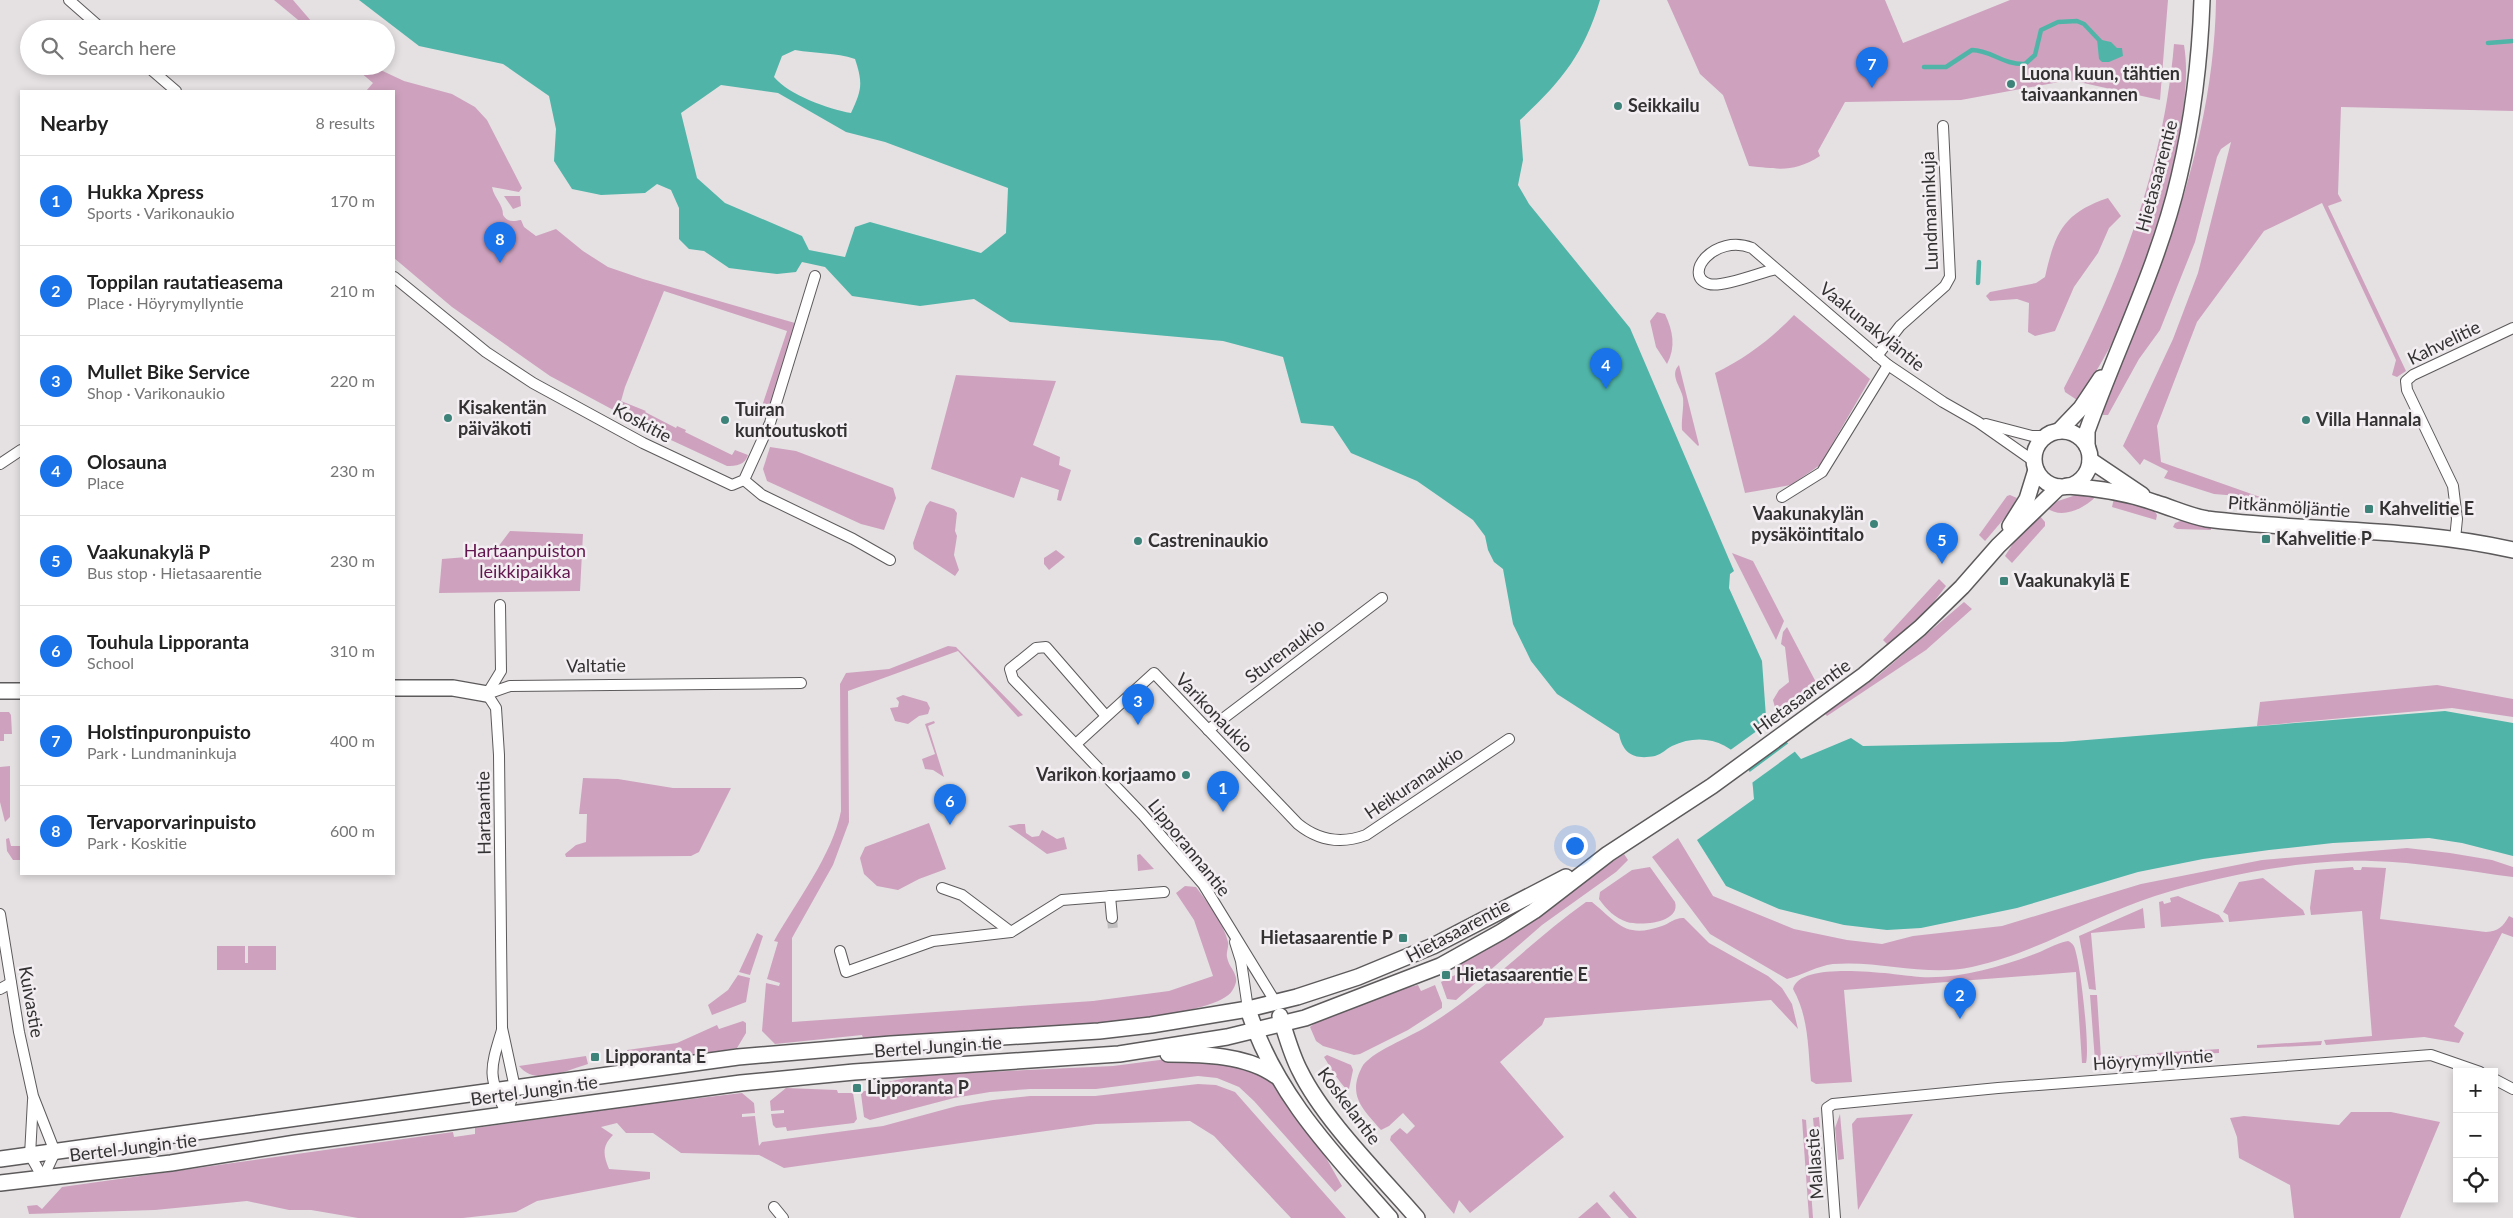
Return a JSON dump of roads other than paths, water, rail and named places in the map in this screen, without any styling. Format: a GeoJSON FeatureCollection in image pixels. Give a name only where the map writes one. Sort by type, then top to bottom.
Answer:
{"type":"FeatureCollection","features":[{"type":"Feature","properties":{"kind":"main road","name":"Hietasaarentie"},"geometry":{"type":"LineString","coordinates":[[2088,453],[2088,431],[2150,267],[2179,179],[2191,122],[2199,67],[2202,0]]}},
{"type":"Feature","properties":{"kind":"main road","name":"Hietasaarentie"},"geometry":{"type":"LineString","coordinates":[[2052,434],[2081,408],[2117,354]]}},
{"type":"Feature","properties":{"kind":"main road"},"geometry":{"type":"LineString","coordinates":[[2052,434],[2078,436],[2088,453],[2089,467],[2080,480],[2063,487],[2046,481],[2036,466],[2037,448],[2052,434]]}},
{"type":"Feature","properties":{"kind":"main road","name":"Pitkänmöljäntie"},"geometry":{"type":"LineString","coordinates":[[2088,453],[2154,502]]}},
{"type":"Feature","properties":{"kind":"main road","name":"Hietasaarentie"},"geometry":{"type":"LineString","coordinates":[[1998,546],[2027,499],[2036,466]]}},
{"type":"Feature","properties":{"kind":"main road","name":"Hietasaarentie"},"geometry":{"type":"LineString","coordinates":[[1283,1025],[1363,998],[1440,966],[1534,911],[1608,854],[1712,786],[1864,675],[1920,628],[1962,587],[1998,546],[2063,487]]}},
{"type":"Feature","properties":{"kind":"main road","name":"Pitkänmöljäntie"},"geometry":{"type":"LineString","coordinates":[[2063,487],[2090,487],[2154,502],[2196,517],[2269,527],[2431,535],[2513,550]]}},
{"type":"Feature","properties":{"kind":"main road","name":"Valtatie"},"geometry":{"type":"LineString","coordinates":[[395,688],[453,688],[487,694]]}},
{"type":"Feature","properties":{"kind":"main road"},"geometry":{"type":"LineString","coordinates":[[0,691],[20,691]]}},
{"type":"Feature","properties":{"kind":"main road","name":"Hietasaarentie"},"geometry":{"type":"LineString","coordinates":[[1276,1003],[1358,977],[1433,946],[1608,854]]}},
{"type":"Feature","properties":{"kind":"main road","name":"Bertel Jungin tie"},"geometry":{"type":"LineString","coordinates":[[0,1159],[738,1056],[1099,1031],[1151,1025],[1276,1003]]}},
{"type":"Feature","properties":{"kind":"main road","name":"Koskelantie"},"geometry":{"type":"LineString","coordinates":[[1276,1003],[1299,1070],[1310,1089],[1350,1141],[1417,1218]]}},
{"type":"Feature","properties":{"kind":"main road"},"geometry":{"type":"LineString","coordinates":[[1248,1009],[1255,1031],[1278,1077],[1303,1117],[1390,1218]]}},
{"type":"Feature","properties":{"kind":"main road","name":"Bertel Jungin tie"},"geometry":{"type":"LineString","coordinates":[[0,1183],[171,1163],[741,1082],[1119,1054],[1283,1025]]}},
{"type":"Feature","properties":{"kind":"main road"},"geometry":{"type":"LineString","coordinates":[[1119,1054],[1185,1054],[1219,1057],[1265,1068],[1278,1077]]}},
{"type":"Feature","properties":{"kind":"street"},"geometry":{"type":"LineString","coordinates":[[68,0],[91,20]]}},
{"type":"Feature","properties":{"kind":"street"},"geometry":{"type":"LineString","coordinates":[[157,75],[175,90]]}},
{"type":"Feature","properties":{"kind":"street","name":"Lundmaninkuja"},"geometry":{"type":"LineString","coordinates":[[1877,356],[1900,326],[1945,286],[1950,277],[1942,126]]}},
{"type":"Feature","properties":{"kind":"street","name":"Vaakunakyläntie"},"geometry":{"type":"LineString","coordinates":[[1776,269],[1719,284],[1709,284],[1702,280],[1698,271],[1699,263],[1707,254],[1728,244],[1741,244],[1752,248],[1888,365],[1943,402],[1978,422],[2036,466]]}},
{"type":"Feature","properties":{"kind":"street"},"geometry":{"type":"LineString","coordinates":[[815,276],[770,424],[744,480],[762,495],[853,539],[890,560]]}},
{"type":"Feature","properties":{"kind":"street","name":"Koskitie"},"geometry":{"type":"LineString","coordinates":[[395,278],[486,352],[533,383],[721,481],[732,485],[744,480]]}},
{"type":"Feature","properties":{"kind":"street","name":"Kahvelitie"},"geometry":{"type":"LineString","coordinates":[[2455,538],[2457,519],[2453,486],[2407,390],[2406,381],[2413,375],[2513,328]]}},
{"type":"Feature","properties":{"kind":"street"},"geometry":{"type":"LineString","coordinates":[[1782,497],[1822,472],[1888,365]]}},
{"type":"Feature","properties":{"kind":"street","name":"Vaakunakyläntie"},"geometry":{"type":"LineString","coordinates":[[1978,422],[2032,436],[2052,434]]}},
{"type":"Feature","properties":{"kind":"street"},"geometry":{"type":"LineString","coordinates":[[0,464],[20,451]]}},
{"type":"Feature","properties":{"kind":"street","name":"Sturenaukio"},"geometry":{"type":"LineString","coordinates":[[1208,730],[1382,598]]}},
{"type":"Feature","properties":{"kind":"street"},"geometry":{"type":"LineString","coordinates":[[487,694],[501,671],[500,605]]}},
{"type":"Feature","properties":{"kind":"street","name":"Lipporannantie"},"geometry":{"type":"LineString","coordinates":[[1106,716],[1046,647],[1036,648],[1020,658],[1010,669],[1013,679],[1076,744],[1203,884],[1276,1003]]}},
{"type":"Feature","properties":{"kind":"street","name":"Varikonaukio"},"geometry":{"type":"LineString","coordinates":[[1076,744],[1154,673],[1298,824],[1314,835],[1331,840]]}},
{"type":"Feature","properties":{"kind":"street","name":"Valtatie"},"geometry":{"type":"LineString","coordinates":[[487,694],[510,686],[801,683]]}},
{"type":"Feature","properties":{"kind":"street","name":"Hartaantie"},"geometry":{"type":"LineString","coordinates":[[487,694],[496,708],[499,755],[502,1028],[515,1088],[507,1114]]}},
{"type":"Feature","properties":{"kind":"street","name":"Heikuranaukio"},"geometry":{"type":"LineString","coordinates":[[1331,840],[1349,840],[1366,834],[1509,739]]}},
{"type":"Feature","properties":{"kind":"street"},"geometry":{"type":"LineString","coordinates":[[942,888],[962,895],[1011,932]]}},
{"type":"Feature","properties":{"kind":"street"},"geometry":{"type":"LineString","coordinates":[[840,951],[846,972],[933,940],[1011,932],[1062,900],[1164,892]]}},
{"type":"Feature","properties":{"kind":"street"},"geometry":{"type":"LineString","coordinates":[[1110,896],[1112,918]]}},
{"type":"Feature","properties":{"kind":"street","name":"Kuivastie"},"geometry":{"type":"LineString","coordinates":[[0,914],[33,1096],[55,1152]]}},
{"type":"Feature","properties":{"kind":"street","name":"Lipporannantie"},"geometry":{"type":"LineString","coordinates":[[1231,929],[1241,961],[1248,1009]]}},
{"type":"Feature","properties":{"kind":"street"},"geometry":{"type":"LineString","coordinates":[[0,989],[11,983]]}},
{"type":"Feature","properties":{"kind":"street","name":"Hartaantie"},"geometry":{"type":"LineString","coordinates":[[502,1028],[492,1063],[495,1091],[507,1114]]}},
{"type":"Feature","properties":{"kind":"street","name":"Höyrymyllyntie"},"geometry":{"type":"LineString","coordinates":[[1827,1108],[1833,1104],[1941,1093],[2431,1055],[2468,1068]]}},
{"type":"Feature","properties":{"kind":"street"},"geometry":{"type":"LineString","coordinates":[[2498,1081],[2513,1089]]}},
{"type":"Feature","properties":{"kind":"street","name":"Kuivastie"},"geometry":{"type":"LineString","coordinates":[[30,1156],[33,1096]]}},
{"type":"Feature","properties":{"kind":"street","name":"Mallastie"},"geometry":{"type":"LineString","coordinates":[[1827,1108],[1835,1218]]}},
{"type":"Feature","properties":{"kind":"street"},"geometry":{"type":"LineString","coordinates":[[43,1178],[55,1152]]}},
{"type":"Feature","properties":{"kind":"street"},"geometry":{"type":"LineString","coordinates":[[30,1156],[43,1178]]}},
{"type":"Feature","properties":{"kind":"street"},"geometry":{"type":"LineString","coordinates":[[774,1207],[783,1218]]}},
{"type":"Feature","properties":{"kind":"waterway"},"geometry":{"type":"LineString","coordinates":[[1924,67],[1946,67],[1972,50],[1985,52],[2017,64],[2025,64],[2035,55],[2041,30],[2058,22],[2077,21],[2084,24],[2101,42]]}},
{"type":"Feature","properties":{"kind":"waterway"},"geometry":{"type":"LineString","coordinates":[[2488,43],[2513,41]]}},
{"type":"Feature","properties":{"kind":"waterway"},"geometry":{"type":"LineString","coordinates":[[1978,283],[1979,262]]}},
{"type":"Feature","properties":{"kind":"tunnel"},"geometry":{"type":"LineString","coordinates":[[1112,918],[1113,930]]}},
{"type":"Feature","properties":{"kind":"place","name":"Luona kuun, tähtien taivaankannen"},"geometry":{"type":"Point","coordinates":[2011,84]}},
{"type":"Feature","properties":{"kind":"place","name":"Holstinpuronpuisto"},"geometry":{"type":"Point","coordinates":[1872,88]}},
{"type":"Feature","properties":{"kind":"place","name":"Seikkailu"},"geometry":{"type":"Point","coordinates":[1618,106]}},
{"type":"Feature","properties":{"kind":"place","name":"Tervaporvarinpuisto"},"geometry":{"type":"Point","coordinates":[500,263]}},
{"type":"Feature","properties":{"kind":"place","name":"Olosauna"},"geometry":{"type":"Point","coordinates":[1606,389]}},
{"type":"Feature","properties":{"kind":"place","name":"Kisakentän päiväkoti"},"geometry":{"type":"Point","coordinates":[448,418]}},
{"type":"Feature","properties":{"kind":"place","name":"Tuiran kuntoutuskoti"},"geometry":{"type":"Point","coordinates":[725,420]}},
{"type":"Feature","properties":{"kind":"place","name":"Villa Hannala"},"geometry":{"type":"Point","coordinates":[2306,420]}},
{"type":"Feature","properties":{"kind":"place","name":"Kahvelitie E"},"geometry":{"type":"Point","coordinates":[2369,509]}},
{"type":"Feature","properties":{"kind":"place","name":"Vaakunakylän pysäköintitalo"},"geometry":{"type":"Point","coordinates":[1874,524]}},
{"type":"Feature","properties":{"kind":"place","name":"Kahvelitie P"},"geometry":{"type":"Point","coordinates":[2266,539]}},
{"type":"Feature","properties":{"kind":"place","name":"Castreninaukio"},"geometry":{"type":"Point","coordinates":[1138,541]}},
{"type":"Feature","properties":{"kind":"place","name":"Vaakunakylä P"},"geometry":{"type":"Point","coordinates":[1942,564]}},
{"type":"Feature","properties":{"kind":"place","name":"Vaakunakylä E"},"geometry":{"type":"Point","coordinates":[2004,581]}},
{"type":"Feature","properties":{"kind":"place","name":"Mullet Bike Service"},"geometry":{"type":"Point","coordinates":[1138,725]}},
{"type":"Feature","properties":{"kind":"place","name":"Varikon korjaamo"},"geometry":{"type":"Point","coordinates":[1186,775]}},
{"type":"Feature","properties":{"kind":"place","name":"Hukka Xpress"},"geometry":{"type":"Point","coordinates":[1223,812]}},
{"type":"Feature","properties":{"kind":"place","name":"Touhula Lipporanta"},"geometry":{"type":"Point","coordinates":[950,825]}},
{"type":"Feature","properties":{"kind":"place","name":"Hietasaarentie P"},"geometry":{"type":"Point","coordinates":[1403,938]}},
{"type":"Feature","properties":{"kind":"place","name":"Hietasaarentie E"},"geometry":{"type":"Point","coordinates":[1446,975]}},
{"type":"Feature","properties":{"kind":"place","name":"Toppilan rautatieasema"},"geometry":{"type":"Point","coordinates":[1960,1019]}},
{"type":"Feature","properties":{"kind":"place","name":"Lipporanta E"},"geometry":{"type":"Point","coordinates":[595,1057]}},
{"type":"Feature","properties":{"kind":"place","name":"Lipporanta P"},"geometry":{"type":"Point","coordinates":[857,1088]}},
{"type":"Feature","properties":{"kind":"park label","name":"Hartaanpuiston leikkipaikka"},"geometry":{"type":"Point","coordinates":[525,561]}}]}
